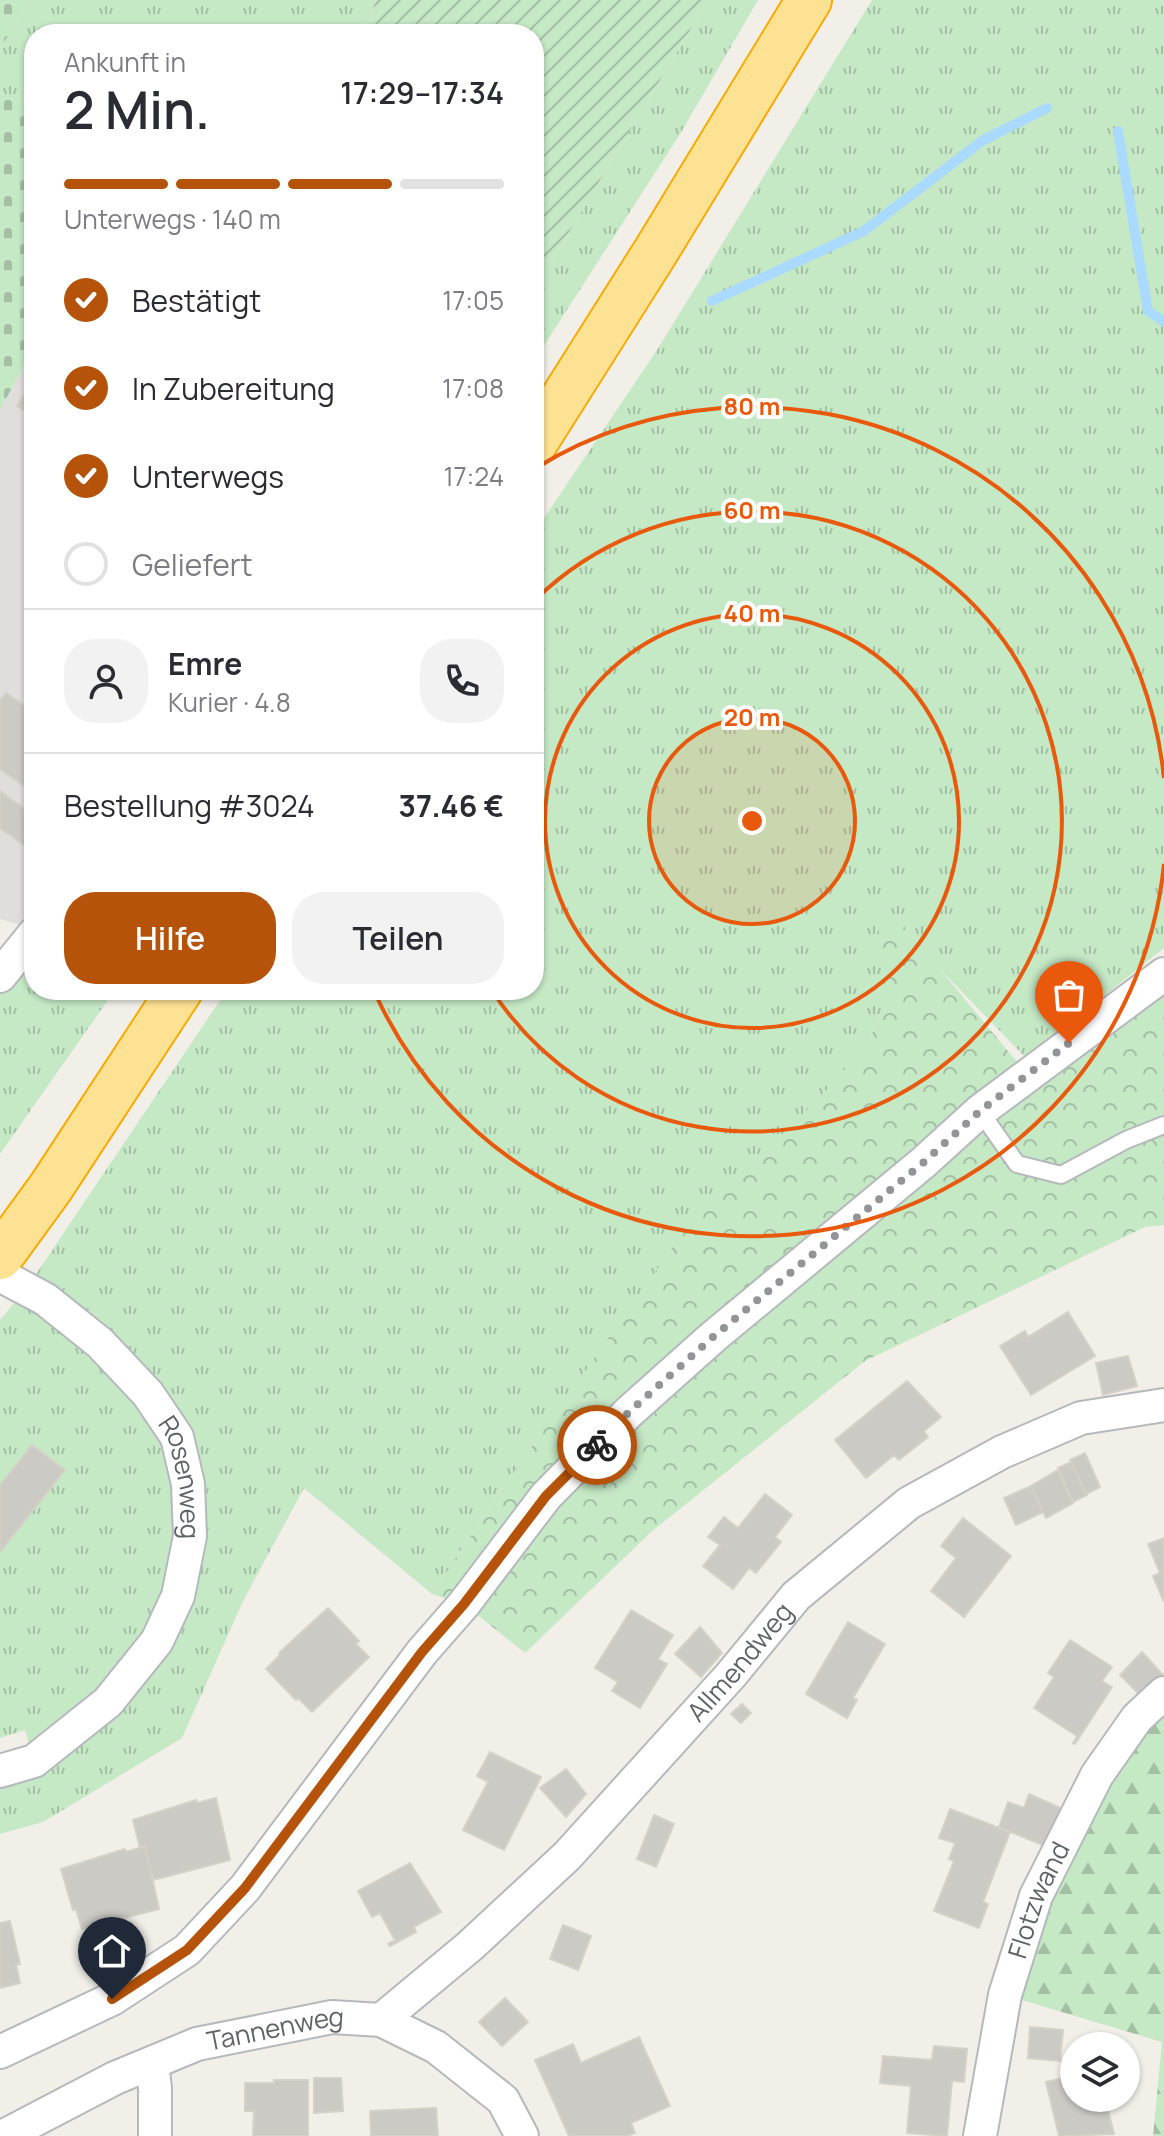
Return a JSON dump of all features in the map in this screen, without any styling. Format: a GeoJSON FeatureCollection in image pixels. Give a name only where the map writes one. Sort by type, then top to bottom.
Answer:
{"type":"FeatureCollection","features":[{"type":"Feature","properties":{"kind":"highway"},"geometry":{"type":"LineString","coordinates":[[544,428],[809,0]]}},
{"type":"Feature","properties":{"kind":"highway"},"geometry":{"type":"LineString","coordinates":[[0,1257],[51,1187],[173,1000]]}},
{"type":"Feature","properties":{"kind":"street"},"geometry":{"type":"LineString","coordinates":[[0,976],[24,946]]}},
{"type":"Feature","properties":{"kind":"street"},"geometry":{"type":"LineString","coordinates":[[0,2052],[112,1999],[187,1950],[245,1888],[422,1652],[464,1604],[546,1496],[629,1412],[980,1111],[1164,974]]}},
{"type":"Feature","properties":{"kind":"street","name":"Rosenweg"},"geometry":{"type":"LineString","coordinates":[[0,1275],[45,1299],[100,1343],[148,1394],[177,1437],[188,1484],[190,1536],[178,1596],[157,1641],[108,1702],[34,1761],[0,1771]]}},
{"type":"Feature","properties":{"kind":"street","name":"Allmendweg"},"geometry":{"type":"LineString","coordinates":[[381,2020],[470,1946],[567,1856],[731,1675],[796,1596],[909,1503],[1002,1452],[1081,1418],[1164,1405]]}},
{"type":"Feature","properties":{"kind":"street","name":"Flotzwand"},"geometry":{"type":"LineString","coordinates":[[980,2136],[1005,1995],[1036,1896],[1097,1775],[1137,1718],[1164,1693]]}},
{"type":"Feature","properties":{"kind":"street","name":"Tannenweg"},"geometry":{"type":"LineString","coordinates":[[4,2136],[115,2078],[197,2044],[332,2017],[381,2020],[436,2047],[503,2100],[522,2136]]}},
{"type":"Feature","properties":{"kind":"street"},"geometry":{"type":"LineString","coordinates":[[152,2064],[155,2136]]}},
{"type":"Feature","properties":{"kind":"lane"},"geometry":{"type":"LineString","coordinates":[[980,1111],[1017,1164],[1061,1175],[1126,1140],[1164,1125]]}},
{"type":"Feature","properties":{"kind":"shaded area"},"geometry":{"type":"Polygon","coordinates":[[[24,366],[24,926],[0,919],[0,410],[24,366]]]}},
{"type":"Feature","properties":{"kind":"green space"},"geometry":{"type":"Polygon","coordinates":[[[0,0],[30,0],[0,49],[0,0]]]}},
{"type":"Feature","properties":{"kind":"green space"},"geometry":{"type":"Polygon","coordinates":[[[30,0],[376,0],[368,24],[24,24],[24,105],[0,92],[0,49],[30,0]]]}},
{"type":"Feature","properties":{"kind":"green space"},"geometry":{"type":"Polygon","coordinates":[[[376,0],[708,0],[551,262],[544,261],[544,24],[368,24],[376,0]]]}},
{"type":"Feature","properties":{"kind":"green space"},"geometry":{"type":"Polygon","coordinates":[[[708,0],[758,0],[680,134],[544,345],[544,261],[551,262],[708,0]]]}},
{"type":"Feature","properties":{"kind":"green space"},"geometry":{"type":"Polygon","coordinates":[[[872,0],[1164,0],[1164,948],[1026,1058],[934,963],[905,927],[876,916],[884,953],[884,1003],[869,1042],[569,1395],[432,1594],[304,1488],[244,1599],[182,1738],[43,1822],[0,1834],[0,1789],[36,1777],[25,1730],[0,1738],[0,1320],[26,1289],[220,1000],[544,1000],[544,518],[657,350],[872,0]]]}},
{"type":"Feature","properties":{"kind":"green space"},"geometry":{"type":"Polygon","coordinates":[[[0,92],[24,105],[24,366],[0,410],[0,92]]]}},
{"type":"Feature","properties":{"kind":"green space"},"geometry":{"type":"Polygon","coordinates":[[[875,915],[905,927],[1027,1074],[1164,974],[1164,1225],[1145,1227],[865,1361],[651,1532],[525,1653],[464,1604],[432,1594],[497,1496],[684,1231],[820,1097],[869,1042],[884,1003],[884,953],[875,915]]]}},
{"type":"Feature","properties":{"kind":"green space"},"geometry":{"type":"Polygon","coordinates":[[[24,946],[24,1000],[108,1000],[0,1154],[0,976],[24,946]]]}},
{"type":"Feature","properties":{"kind":"green space"},"geometry":{"type":"Polygon","coordinates":[[[1164,1693],[1164,2136],[1153,2136],[1162,2042],[1140,2035],[1140,2032],[1129,2032],[1005,1995],[1036,1896],[1164,1693]]]}},
{"type":"Feature","properties":{"kind":"building"},"geometry":{"type":"Polygon","coordinates":[[[24,395],[24,411],[17,406],[24,395]]]}},
{"type":"Feature","properties":{"kind":"building"},"geometry":{"type":"Polygon","coordinates":[[[6,693],[24,705],[24,786],[0,769],[0,701],[6,693]]]}},
{"type":"Feature","properties":{"kind":"building"},"geometry":{"type":"Polygon","coordinates":[[[0,791],[24,809],[24,845],[0,828],[0,791]]]}},
{"type":"Feature","properties":{"kind":"building"},"geometry":{"type":"Polygon","coordinates":[[[1068,1312],[1095,1356],[1031,1395],[1000,1346],[1025,1331],[1028,1337],[1068,1312]]]}},
{"type":"Feature","properties":{"kind":"building"},"geometry":{"type":"Polygon","coordinates":[[[1128,1356],[1137,1386],[1103,1395],[1096,1363],[1128,1356]]]}},
{"type":"Feature","properties":{"kind":"building"},"geometry":{"type":"Polygon","coordinates":[[[907,1381],[941,1417],[924,1431],[928,1437],[899,1460],[894,1455],[866,1478],[835,1440],[907,1381]]]}},
{"type":"Feature","properties":{"kind":"building"},"geometry":{"type":"Polygon","coordinates":[[[32,1445],[65,1470],[0,1552],[0,1485],[32,1445]]]}},
{"type":"Feature","properties":{"kind":"building"},"geometry":{"type":"Polygon","coordinates":[[[1085,1453],[1100,1487],[1086,1494],[1070,1460],[1085,1453]]]}},
{"type":"Feature","properties":{"kind":"building"},"geometry":{"type":"Polygon","coordinates":[[[1071,1462],[1087,1495],[1073,1502],[1058,1468],[1071,1462]]]}},
{"type":"Feature","properties":{"kind":"building"},"geometry":{"type":"Polygon","coordinates":[[[1058,1470],[1073,1503],[1046,1518],[1031,1486],[1058,1470]]]}},
{"type":"Feature","properties":{"kind":"building"},"geometry":{"type":"Polygon","coordinates":[[[1031,1486],[1043,1512],[1016,1525],[1004,1498],[1031,1486]]]}},
{"type":"Feature","properties":{"kind":"building"},"geometry":{"type":"Polygon","coordinates":[[[765,1494],[792,1515],[775,1537],[781,1542],[756,1573],[749,1568],[733,1589],[703,1566],[720,1545],[708,1537],[724,1517],[738,1528],[765,1494]]]}},
{"type":"Feature","properties":{"kind":"building"},"geometry":{"type":"Polygon","coordinates":[[[963,1518],[1011,1556],[964,1617],[931,1591],[956,1558],[941,1546],[963,1518]]]}},
{"type":"Feature","properties":{"kind":"building"},"geometry":{"type":"Polygon","coordinates":[[[1164,1538],[1164,1602],[1153,1576],[1160,1573],[1148,1544],[1164,1538]]]}},
{"type":"Feature","properties":{"kind":"building"},"geometry":{"type":"Polygon","coordinates":[[[328,1608],[359,1641],[356,1644],[369,1657],[312,1712],[266,1669],[328,1608]]]}},
{"type":"Feature","properties":{"kind":"building"},"geometry":{"type":"Polygon","coordinates":[[[631,1610],[673,1635],[658,1659],[667,1664],[640,1708],[612,1691],[618,1682],[595,1668],[631,1610]]]}},
{"type":"Feature","properties":{"kind":"building"},"geometry":{"type":"Polygon","coordinates":[[[848,1622],[885,1644],[853,1698],[857,1700],[847,1718],[806,1694],[848,1622]]]}},
{"type":"Feature","properties":{"kind":"building"},"geometry":{"type":"Polygon","coordinates":[[[700,1627],[722,1653],[701,1677],[675,1654],[700,1627]]]}},
{"type":"Feature","properties":{"kind":"building"},"geometry":{"type":"Polygon","coordinates":[[[1070,1640],[1112,1667],[1102,1681],[1112,1687],[1075,1744],[1077,1736],[1034,1708],[1054,1677],[1048,1673],[1070,1640]]]}},
{"type":"Feature","properties":{"kind":"building"},"geometry":{"type":"Polygon","coordinates":[[[1142,1652],[1164,1676],[1142,1697],[1120,1675],[1142,1652]]]}},
{"type":"Feature","properties":{"kind":"building"},"geometry":{"type":"Polygon","coordinates":[[[742,1704],[751,1713],[741,1723],[731,1714],[742,1704]]]}},
{"type":"Feature","properties":{"kind":"building"},"geometry":{"type":"Polygon","coordinates":[[[490,1752],[541,1777],[504,1850],[463,1830],[488,1782],[477,1776],[490,1752]]]}},
{"type":"Feature","properties":{"kind":"building"},"geometry":{"type":"Polygon","coordinates":[[[566,1769],[586,1794],[566,1817],[540,1788],[566,1769]]]}},
{"type":"Feature","properties":{"kind":"building"},"geometry":{"type":"Polygon","coordinates":[[[1029,1794],[1069,1812],[1052,1849],[999,1827],[1008,1802],[1024,1808],[1029,1794]]]}},
{"type":"Feature","properties":{"kind":"building"},"geometry":{"type":"Polygon","coordinates":[[[216,1798],[230,1860],[153,1880],[145,1846],[140,1848],[133,1820],[196,1800],[197,1803],[216,1798]]]}},
{"type":"Feature","properties":{"kind":"building"},"geometry":{"type":"Polygon","coordinates":[[[950,1809],[1010,1832],[983,1902],[988,1904],[979,1928],[934,1911],[954,1861],[949,1859],[955,1843],[939,1838],[950,1809]]]}},
{"type":"Feature","properties":{"kind":"building"},"geometry":{"type":"Polygon","coordinates":[[[654,1815],[674,1824],[656,1867],[637,1859],[654,1815]]]}},
{"type":"Feature","properties":{"kind":"building"},"geometry":{"type":"Polygon","coordinates":[[[145,1846],[159,1909],[82,1929],[61,1869],[145,1846]]]}},
{"type":"Feature","properties":{"kind":"building"},"geometry":{"type":"Polygon","coordinates":[[[410,1863],[441,1912],[414,1927],[416,1932],[390,1946],[388,1944],[395,1940],[380,1913],[372,1917],[358,1891],[410,1863]]]}},
{"type":"Feature","properties":{"kind":"building"},"geometry":{"type":"Polygon","coordinates":[[[10,1921],[20,1964],[16,1965],[20,1983],[0,1988],[0,1923],[10,1921]]]}},
{"type":"Feature","properties":{"kind":"building"},"geometry":{"type":"Polygon","coordinates":[[[563,1925],[591,1936],[578,1970],[550,1959],[563,1925]]]}},
{"type":"Feature","properties":{"kind":"building"},"geometry":{"type":"Polygon","coordinates":[[[505,1998],[528,2022],[502,2046],[479,2022],[505,1998]]]}},
{"type":"Feature","properties":{"kind":"building"},"geometry":{"type":"Polygon","coordinates":[[[1030,2027],[1063,2030],[1060,2032],[1060,2061],[1028,2058],[1030,2027]]]}},
{"type":"Feature","properties":{"kind":"building"},"geometry":{"type":"Polygon","coordinates":[[[639,2037],[670,2106],[631,2123],[635,2133],[627,2136],[569,2136],[535,2060],[573,2044],[581,2063],[639,2037]]]}},
{"type":"Feature","properties":{"kind":"building"},"geometry":{"type":"Polygon","coordinates":[[[934,2046],[967,2049],[964,2082],[952,2081],[947,2136],[907,2133],[911,2086],[880,2083],[883,2056],[932,2060],[934,2046]]]}},
{"type":"Feature","properties":{"kind":"building"},"geometry":{"type":"Polygon","coordinates":[[[314,2078],[341,2078],[343,2111],[314,2113],[314,2078]]]}},
{"type":"Feature","properties":{"kind":"building"},"geometry":{"type":"Polygon","coordinates":[[[1060,2079],[1060,2112],[1108,2112],[1114,2134],[1059,2136],[1046,2082],[1060,2079]]]}},
{"type":"Feature","properties":{"kind":"building"},"geometry":{"type":"Polygon","coordinates":[[[274,2080],[308,2080],[308,2136],[253,2136],[254,2111],[245,2111],[245,2083],[274,2083],[274,2080]]]}},
{"type":"Feature","properties":{"kind":"building"},"geometry":{"type":"Polygon","coordinates":[[[436,2108],[438,2136],[371,2136],[370,2111],[436,2108]]]}},
{"type":"Feature","properties":{"kind":"waterway"},"geometry":{"type":"LineString","coordinates":[[712,301],[864,231],[982,141],[1047,108]]}},
{"type":"Feature","properties":{"kind":"waterway"},"geometry":{"type":"LineString","coordinates":[[1118,131],[1148,311],[1164,322]]}},
{"type":"Feature","properties":{"kind":"way so far"},"geometry":{"type":"LineString","coordinates":[[597,1445],[713,1337],[924,1162],[980,1111],[1069,1043]]}},
{"type":"Feature","properties":{"kind":"route"},"geometry":{"type":"LineString","coordinates":[[112,1999],[187,1950],[245,1888],[422,1652],[464,1604],[546,1496],[597,1445]]}}]}
